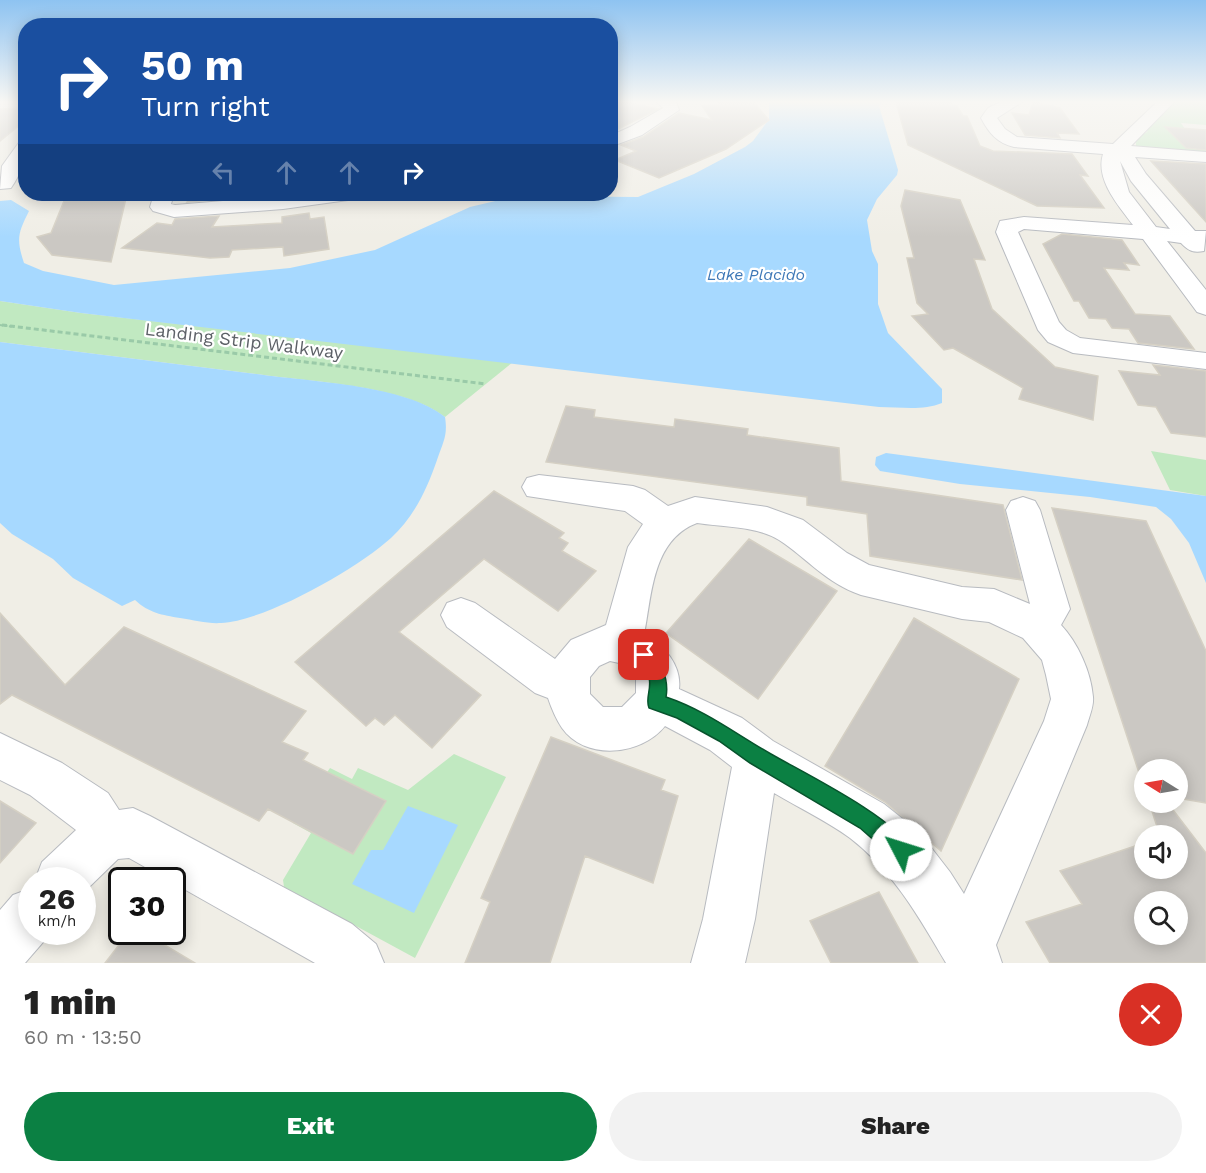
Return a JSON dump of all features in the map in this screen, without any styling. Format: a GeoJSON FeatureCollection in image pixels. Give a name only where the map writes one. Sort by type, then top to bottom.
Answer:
{"type":"FeatureCollection","features":[{"type":"Feature","properties":{"kind":"street"},"geometry":{"type":"LineString","coordinates":[[1064,147],[1206,157]]}},
{"type":"Feature","properties":{"kind":"street"},"geometry":{"type":"LineString","coordinates":[[1121,147],[1111,156],[1110,166],[1119,193],[1206,307]]}},
{"type":"Feature","properties":{"kind":"street"},"geometry":{"type":"LineString","coordinates":[[18,148],[2,185],[18,183]]}},
{"type":"Feature","properties":{"kind":"street"},"geometry":{"type":"LineString","coordinates":[[1117,151],[1127,158],[1138,177],[1197,237],[1206,258]]}},
{"type":"Feature","properties":{"kind":"street"},"geometry":{"type":"LineString","coordinates":[[162,201],[160,207],[174,211],[260,206],[297,201]]}},
{"type":"Feature","properties":{"kind":"street"},"geometry":{"type":"LineString","coordinates":[[1197,237],[1024,223],[1008,226],[1007,232],[1047,325],[1057,336],[1073,345],[1099,350],[1206,361]]}},
{"type":"Feature","properties":{"kind":"street"},"geometry":{"type":"LineString","coordinates":[[539,487],[633,499],[667,523]]}},
{"type":"Feature","properties":{"kind":"street"},"geometry":{"type":"LineString","coordinates":[[622,644],[646,547],[667,523],[695,510],[767,520],[791,530],[834,564],[861,579],[962,603],[994,606],[1037,626],[1059,651],[1072,699],[1065,725],[971,955]]}},
{"type":"Feature","properties":{"kind":"street"},"geometry":{"type":"LineString","coordinates":[[1023,510],[1051,609],[1037,626]]}},
{"type":"Feature","properties":{"kind":"street"},"geometry":{"type":"LineString","coordinates":[[461,615],[550,679],[566,681]]}},
{"type":"Feature","properties":{"kind":"street"},"geometry":{"type":"LineString","coordinates":[[607,643],[622,644],[634,648],[652,665],[658,683],[656,702],[647,715],[634,724],[618,730],[601,729],[586,722],[574,711],[568,697],[566,681],[570,667],[579,655],[592,647],[607,643]]}},
{"type":"Feature","properties":{"kind":"street"},"geometry":{"type":"LineString","coordinates":[[656,702],[681,711],[726,734],[757,756],[867,821],[901,850],[932,890],[971,955]]}},
{"type":"Feature","properties":{"kind":"street"},"geometry":{"type":"LineString","coordinates":[[0,756],[46,779],[92,810],[107,835]]}},
{"type":"Feature","properties":{"kind":"street"},"geometry":{"type":"LineString","coordinates":[[718,963],[729,919],[757,756]]}},
{"type":"Feature","properties":{"kind":"street"},"geometry":{"type":"LineString","coordinates":[[74,867],[107,835],[133,833],[333,943],[357,963]]}},
{"type":"Feature","properties":{"kind":"street"},"geometry":{"type":"LineString","coordinates":[[0,951],[18,930]]}},
{"type":"Feature","properties":{"kind":"path","name":"Landing Strip Walkway"},"geometry":{"type":"LineString","coordinates":[[0,325],[486,384]]}},
{"type":"Feature","properties":{"kind":"green space"},"geometry":{"type":"Polygon","coordinates":[[[1136,147],[1194,147],[1206,148],[1206,153],[1136,147]]]}},
{"type":"Feature","properties":{"kind":"green space"},"geometry":{"type":"Polygon","coordinates":[[[0,301],[81,313],[513,362],[445,417],[407,398],[358,387],[0,342],[0,301]]]}},
{"type":"Feature","properties":{"kind":"green space"},"geometry":{"type":"Polygon","coordinates":[[[1151,451],[1206,460],[1206,496],[1170,490],[1151,451]]]}},
{"type":"Feature","properties":{"kind":"green space"},"geometry":{"type":"Polygon","coordinates":[[[454,754],[506,777],[415,958],[284,887],[283,880],[311,833],[293,823],[330,768],[352,779],[358,768],[408,790],[454,754]]]}},
{"type":"Feature","properties":{"kind":"water","name":"Lake Placido"},"geometry":{"type":"Polygon","coordinates":[[[745,147],[891,147],[898,170],[897,175],[877,199],[867,220],[872,251],[878,264],[878,304],[888,333],[942,389],[942,403],[919,408],[879,407],[81,313],[0,301],[0,201],[11,200],[29,211],[19,236],[24,263],[43,271],[114,285],[290,268],[375,250],[470,207],[495,201],[618,201],[618,197],[638,197],[694,174],[745,147]]]}},
{"type":"Feature","properties":{"kind":"water"},"geometry":{"type":"Polygon","coordinates":[[[0,342],[384,391],[428,406],[445,417],[445,434],[429,481],[413,512],[391,538],[357,564],[286,603],[240,620],[211,623],[167,616],[151,611],[135,600],[122,606],[73,578],[53,559],[12,534],[0,523],[0,342]]]}},
{"type":"Feature","properties":{"kind":"water"},"geometry":{"type":"Polygon","coordinates":[[[886,453],[1206,496],[1206,583],[1189,543],[1171,519],[1156,507],[1090,497],[960,484],[880,471],[875,465],[876,457],[886,453]]]}},
{"type":"Feature","properties":{"kind":"water"},"geometry":{"type":"Polygon","coordinates":[[[408,806],[458,825],[414,913],[352,884],[371,850],[383,850],[408,806]]]}},
{"type":"Feature","properties":{"kind":"building"},"geometry":{"type":"Polygon","coordinates":[[[626,147],[729,147],[659,178],[618,161],[618,159],[636,151],[626,147]]]}},
{"type":"Feature","properties":{"kind":"building"},"geometry":{"type":"Polygon","coordinates":[[[912,147],[982,147],[993,151],[1072,154],[1088,176],[1080,175],[1104,208],[1037,206],[912,147]]]}},
{"type":"Feature","properties":{"kind":"building"},"geometry":{"type":"Polygon","coordinates":[[[1206,147],[1206,150],[1186,148],[1206,147]]]}},
{"type":"Feature","properties":{"kind":"building"},"geometry":{"type":"Polygon","coordinates":[[[1151,161],[1206,164],[1206,222],[1151,161]]]}},
{"type":"Feature","properties":{"kind":"building"},"geometry":{"type":"Polygon","coordinates":[[[905,190],[960,200],[985,260],[974,259],[992,309],[1055,367],[1098,376],[1093,420],[1019,399],[1023,388],[953,348],[944,350],[912,316],[928,314],[917,303],[907,258],[914,258],[901,206],[905,190]]]}},
{"type":"Feature","properties":{"kind":"building"},"geometry":{"type":"Polygon","coordinates":[[[64,201],[125,201],[111,262],[52,255],[37,237],[51,233],[64,201]]]}},
{"type":"Feature","properties":{"kind":"building"},"geometry":{"type":"Polygon","coordinates":[[[309,213],[310,219],[324,217],[329,249],[284,256],[283,247],[232,250],[229,257],[210,258],[122,248],[157,223],[172,225],[175,219],[219,216],[212,227],[282,223],[282,217],[309,213]]]}},
{"type":"Feature","properties":{"kind":"building"},"geometry":{"type":"Polygon","coordinates":[[[1062,234],[1122,240],[1139,265],[1124,263],[1129,270],[1104,268],[1135,314],[1170,316],[1194,349],[1138,343],[1129,329],[1112,328],[1106,319],[1089,318],[1079,301],[1074,301],[1043,244],[1062,234]]]}},
{"type":"Feature","properties":{"kind":"building"},"geometry":{"type":"Polygon","coordinates":[[[1153,365],[1206,371],[1206,437],[1171,433],[1156,407],[1138,405],[1119,371],[1160,375],[1153,365]]]}},
{"type":"Feature","properties":{"kind":"building"},"geometry":{"type":"Polygon","coordinates":[[[566,406],[595,410],[594,417],[674,427],[675,419],[748,429],[747,435],[839,448],[841,481],[1003,505],[1022,580],[870,556],[867,514],[807,505],[807,497],[546,462],[566,406]]]}},
{"type":"Feature","properties":{"kind":"building"},"geometry":{"type":"Polygon","coordinates":[[[494,491],[564,533],[559,538],[568,543],[562,551],[596,571],[558,611],[484,559],[399,632],[481,695],[432,748],[395,715],[384,725],[375,718],[366,726],[295,662],[494,491]]]}},
{"type":"Feature","properties":{"kind":"building"},"geometry":{"type":"Polygon","coordinates":[[[1052,508],[1146,521],[1206,651],[1206,803],[1188,800],[1188,759],[1134,759],[1052,508]]]}},
{"type":"Feature","properties":{"kind":"building"},"geometry":{"type":"Polygon","coordinates":[[[749,539],[837,591],[758,699],[666,633],[749,539]]]}},
{"type":"Feature","properties":{"kind":"building"},"geometry":{"type":"Polygon","coordinates":[[[0,613],[65,685],[124,627],[306,711],[282,742],[308,753],[303,760],[386,801],[353,854],[268,809],[259,821],[12,695],[0,704],[0,613]]]}},
{"type":"Feature","properties":{"kind":"building"},"geometry":{"type":"Polygon","coordinates":[[[914,618],[1019,679],[941,851],[885,802],[825,766],[914,618]]]}},
{"type":"Feature","properties":{"kind":"building"},"geometry":{"type":"Polygon","coordinates":[[[551,737],[665,780],[661,790],[678,796],[653,883],[585,856],[550,963],[465,963],[490,902],[481,898],[551,737]]]}},
{"type":"Feature","properties":{"kind":"building"},"geometry":{"type":"Polygon","coordinates":[[[0,801],[36,823],[0,863],[0,801]]]}},
{"type":"Feature","properties":{"kind":"building"},"geometry":{"type":"Polygon","coordinates":[[[1153,813],[1175,813],[1185,825],[1156,825],[1153,813]]]}},
{"type":"Feature","properties":{"kind":"building"},"geometry":{"type":"Polygon","coordinates":[[[1188,829],[1206,853],[1206,963],[1050,963],[1026,922],[1082,904],[1060,871],[1134,846],[1134,879],[1188,879],[1188,829]]]}},
{"type":"Feature","properties":{"kind":"building"},"geometry":{"type":"Polygon","coordinates":[[[879,892],[918,963],[831,963],[810,921],[879,892]]]}},
{"type":"Feature","properties":{"kind":"building"},"geometry":{"type":"Polygon","coordinates":[[[119,945],[165,945],[195,963],[105,963],[119,945]]]}},
{"type":"Feature","properties":{"kind":"route"},"geometry":{"type":"LineString","coordinates":[[644,655],[652,665],[657,677],[656,702],[681,711],[726,734],[757,756],[867,821],[901,850]]}}]}
